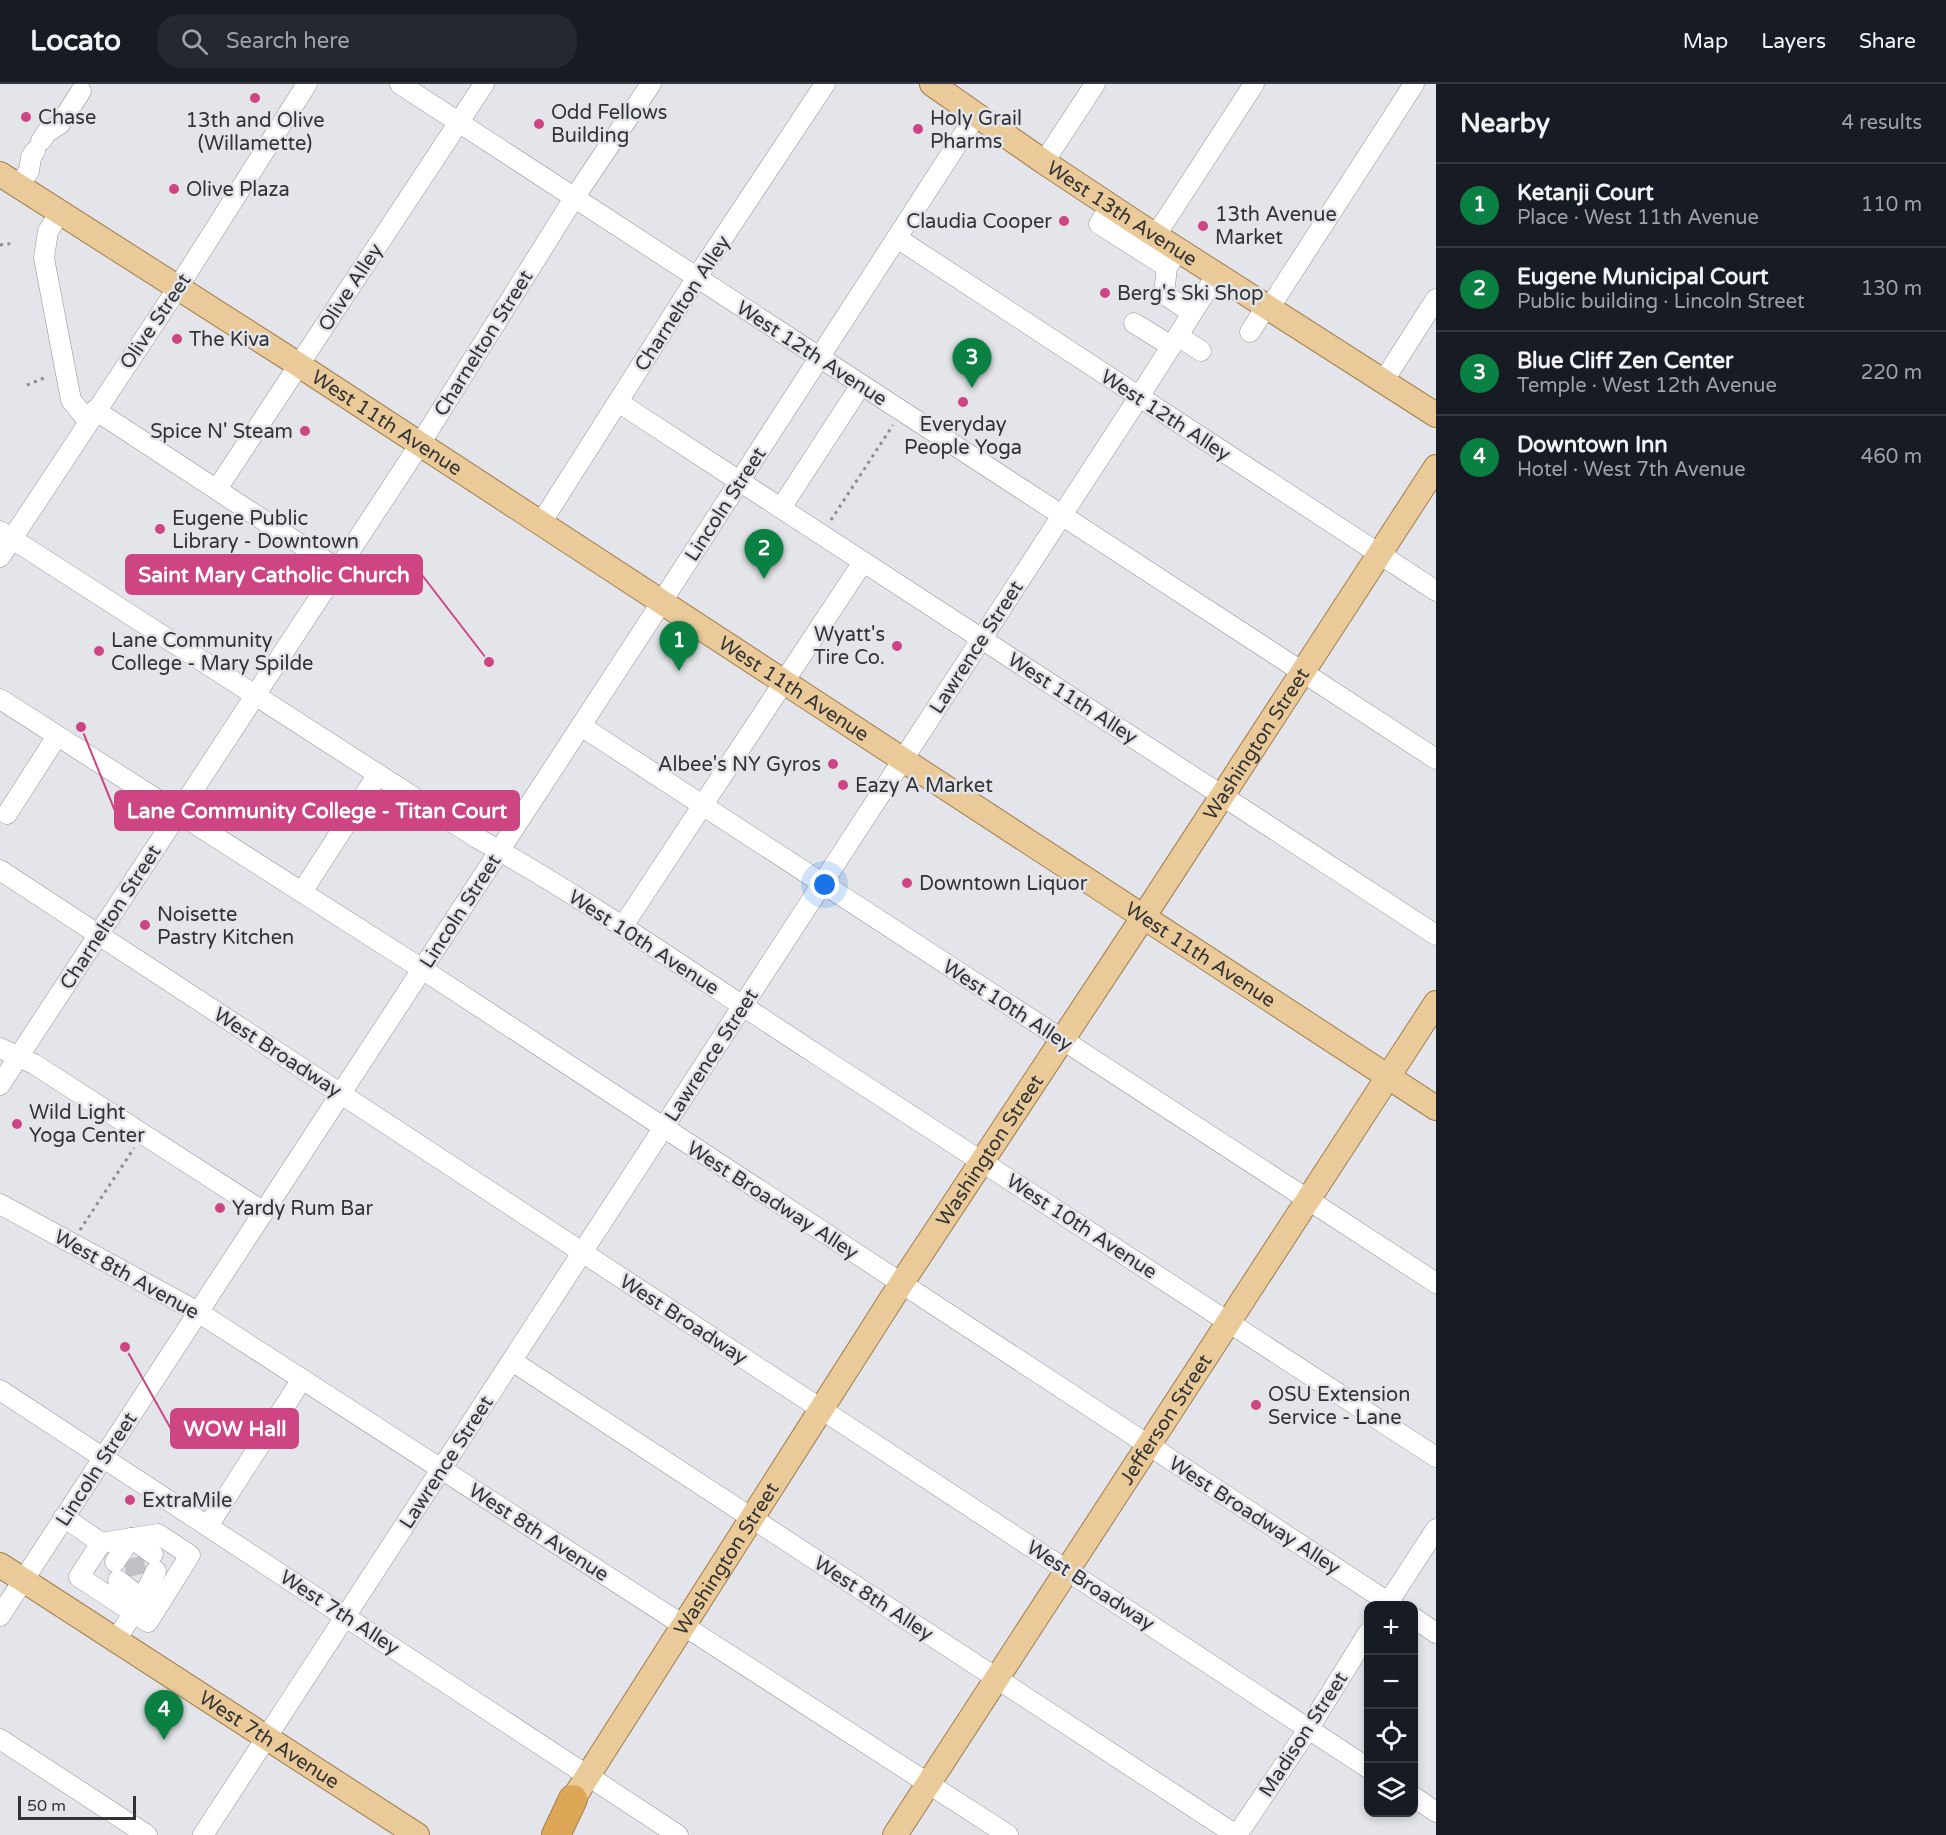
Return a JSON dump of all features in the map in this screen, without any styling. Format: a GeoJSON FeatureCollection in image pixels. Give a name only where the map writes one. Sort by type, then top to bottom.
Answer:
{"type":"FeatureCollection","features":[{"type":"Feature","properties":{"kind":"highway"},"geometry":{"type":"LineString","coordinates":[[556,1835],[580,1787]]}},
{"type":"Feature","properties":{"kind":"main road","name":"West 13th Avenue"},"geometry":{"type":"LineString","coordinates":[[932,84],[1044,162],[1111,205],[1139,233],[1173,258],[1217,274],[1436,415]]}},
{"type":"Feature","properties":{"kind":"main road","name":"West 11th Avenue"},"geometry":{"type":"LineString","coordinates":[[14,183],[299,365],[1436,1108]]}},
{"type":"Feature","properties":{"kind":"main road","name":"Washington Street"},"geometry":{"type":"LineString","coordinates":[[580,1787],[901,1284],[1436,467]]}},
{"type":"Feature","properties":{"kind":"main road","name":"Jefferson Street"},"geometry":{"type":"LineString","coordinates":[[895,1835],[1436,1003]]}},
{"type":"Feature","properties":{"kind":"main road","name":"West 7th Avenue"},"geometry":{"type":"LineString","coordinates":[[0,1564],[417,1835]]}},
{"type":"Feature","properties":{"kind":"street","name":"Olive Street"},"geometry":{"type":"LineString","coordinates":[[0,557],[6,535],[92,416],[177,289],[307,84]]}},
{"type":"Feature","properties":{"kind":"street","name":"West 12th Avenue"},"geometry":{"type":"LineString","coordinates":[[400,84],[1436,759]]}},
{"type":"Feature","properties":{"kind":"street","name":"Olive Alley"},"geometry":{"type":"LineString","coordinates":[[217,489],[483,84]]}},
{"type":"Feature","properties":{"kind":"street","name":"Charnelton Street"},"geometry":{"type":"LineString","coordinates":[[0,1085],[420,444],[574,198],[651,84]]}},
{"type":"Feature","properties":{"kind":"street","name":"Charnelton Alley"},"geometry":{"type":"LineString","coordinates":[[541,523],[697,278],[825,84]]}},
{"type":"Feature","properties":{"kind":"street"},"geometry":{"type":"LineString","coordinates":[[1044,162],[1095,84]]}},
{"type":"Feature","properties":{"kind":"street"},"geometry":{"type":"LineString","coordinates":[[1139,233],[1254,84]]}},
{"type":"Feature","properties":{"kind":"street"},"geometry":{"type":"LineString","coordinates":[[1250,332],[1414,84]]}},
{"type":"Feature","properties":{"kind":"street"},"geometry":{"type":"LineString","coordinates":[[14,183],[28,171],[31,157],[42,148],[47,132],[60,124],[81,91]]}},
{"type":"Feature","properties":{"kind":"street","name":"Lincoln Street"},"geometry":{"type":"LineString","coordinates":[[0,1616],[661,603],[976,115]]}},
{"type":"Feature","properties":{"kind":"street"},"geometry":{"type":"LineString","coordinates":[[60,213],[48,231],[44,258],[73,404],[217,489],[338,569]]}},
{"type":"Feature","properties":{"kind":"street","name":"West 12th Alley"},"geometry":{"type":"LineString","coordinates":[[897,238],[1436,591]]}},
{"type":"Feature","properties":{"kind":"street"},"geometry":{"type":"LineString","coordinates":[[1173,258],[1164,294],[1192,313]]}},
{"type":"Feature","properties":{"kind":"street","name":"Lawrence Street"},"geometry":{"type":"LineString","coordinates":[[203,1835],[1217,274]]}},
{"type":"Feature","properties":{"kind":"street"},"geometry":{"type":"LineString","coordinates":[[1384,380],[1436,299]]}},
{"type":"Feature","properties":{"kind":"street"},"geometry":{"type":"LineString","coordinates":[[1134,323],[1201,351]]}},
{"type":"Feature","properties":{"kind":"street"},"geometry":{"type":"LineString","coordinates":[[781,508],[861,385]]}},
{"type":"Feature","properties":{"kind":"street","name":"West 11th Alley"},"geometry":{"type":"LineString","coordinates":[[618,402],[1436,935]]}},
{"type":"Feature","properties":{"kind":"street","name":"West 10th Avenue"},"geometry":{"type":"LineString","coordinates":[[6,535],[477,838],[525,864],[623,926],[742,1006],[1436,1457]]}},
{"type":"Feature","properties":{"kind":"street"},"geometry":{"type":"LineString","coordinates":[[623,926],[863,562]]}},
{"type":"Feature","properties":{"kind":"street","name":"West Broadway Alley"},"geometry":{"type":"LineString","coordinates":[[0,699],[422,969],[1384,1601]]}},
{"type":"Feature","properties":{"kind":"street","name":"West 10th Alley"},"geometry":{"type":"LineString","coordinates":[[580,726],[1436,1283]]}},
{"type":"Feature","properties":{"kind":"street"},"geometry":{"type":"LineString","coordinates":[[7,814],[57,736]]}},
{"type":"Feature","properties":{"kind":"street"},"geometry":{"type":"LineString","coordinates":[[302,892],[378,774]]}},
{"type":"Feature","properties":{"kind":"street","name":"West Broadway"},"geometry":{"type":"LineString","coordinates":[[0,870],[1364,1765]]}},
{"type":"Feature","properties":{"kind":"street"},"geometry":{"type":"LineString","coordinates":[[0,1048],[34,1064],[264,1212]]}},
{"type":"Feature","properties":{"kind":"street","name":"West 8th Avenue"},"geometry":{"type":"LineString","coordinates":[[0,1204],[198,1312],[1008,1835]]}},
{"type":"Feature","properties":{"kind":"street","name":"West 8th Alley"},"geometry":{"type":"LineString","coordinates":[[512,1361],[1236,1835]]}},
{"type":"Feature","properties":{"kind":"street"},"geometry":{"type":"LineString","coordinates":[[208,1526],[302,1379]]}},
{"type":"Feature","properties":{"kind":"street","name":"West 7th Alley"},"geometry":{"type":"LineString","coordinates":[[0,1390],[346,1616],[580,1787],[678,1835]]}},
{"type":"Feature","properties":{"kind":"street"},"geometry":{"type":"LineString","coordinates":[[64,1517],[101,1543],[131,1538],[158,1534],[190,1555],[148,1622],[138,1606],[131,1538]]}},
{"type":"Feature","properties":{"kind":"street"},"geometry":{"type":"LineString","coordinates":[[1391,1601],[1436,1530]]}},
{"type":"Feature","properties":{"kind":"street"},"geometry":{"type":"LineString","coordinates":[[116,1640],[138,1606],[131,1538]]}},
{"type":"Feature","properties":{"kind":"street"},"geometry":{"type":"LineString","coordinates":[[101,1543],[79,1577],[138,1606]]}},
{"type":"Feature","properties":{"kind":"street"},"geometry":{"type":"LineString","coordinates":[[1418,1621],[1436,1633]]}},
{"type":"Feature","properties":{"kind":"street","name":"Madison Street"},"geometry":{"type":"LineString","coordinates":[[1236,1835],[1309,1728],[1364,1639]]}},
{"type":"Feature","properties":{"kind":"street"},"geometry":{"type":"LineString","coordinates":[[0,1739],[147,1835]]}},
{"type":"Feature","properties":{"kind":"street","name":"Washington Street"},"geometry":{"type":"LineString","coordinates":[[547,1835],[580,1787]]}},
{"type":"Feature","properties":{"kind":"street"},"geometry":{"type":"LineString","coordinates":[[1418,1800],[1436,1812]]}},
{"type":"Feature","properties":{"kind":"path"},"geometry":{"type":"LineString","coordinates":[[0,245],[15,243]]}},
{"type":"Feature","properties":{"kind":"path"},"geometry":{"type":"LineString","coordinates":[[27,385],[44,378]]}},
{"type":"Feature","properties":{"kind":"path"},"geometry":{"type":"LineString","coordinates":[[822,534],[902,411]]}},
{"type":"Feature","properties":{"kind":"path"},"geometry":{"type":"LineString","coordinates":[[79,1232],[143,1134]]}},
{"type":"Feature","properties":{"kind":"tunnel"},"geometry":{"type":"LineString","coordinates":[[133,1558],[137,1575]]}},
{"type":"Feature","properties":{"kind":"place","name":"13th and Olive (Willamette)"},"geometry":{"type":"Point","coordinates":[255,98]}},
{"type":"Feature","properties":{"kind":"place","name":"Chase"},"geometry":{"type":"Point","coordinates":[26,117]}},
{"type":"Feature","properties":{"kind":"place","name":"Odd Fellows Building"},"geometry":{"type":"Point","coordinates":[539,124]}},
{"type":"Feature","properties":{"kind":"place","name":"Holy Grail Pharms"},"geometry":{"type":"Point","coordinates":[918,129]}},
{"type":"Feature","properties":{"kind":"place","name":"Olive Plaza"},"geometry":{"type":"Point","coordinates":[174,189]}},
{"type":"Feature","properties":{"kind":"place","name":"Claudia Cooper"},"geometry":{"type":"Point","coordinates":[1064,221]}},
{"type":"Feature","properties":{"kind":"place","name":"13th Avenue Market"},"geometry":{"type":"Point","coordinates":[1203,226]}},
{"type":"Feature","properties":{"kind":"place","name":"Berg's Ski Shop"},"geometry":{"type":"Point","coordinates":[1105,293]}},
{"type":"Feature","properties":{"kind":"place","name":"The Kiva"},"geometry":{"type":"Point","coordinates":[177,339]}},
{"type":"Feature","properties":{"kind":"place","name":"Blue Cliff Zen Center"},"geometry":{"type":"Point","coordinates":[972,388]}},
{"type":"Feature","properties":{"kind":"place","name":"Everyday People Yoga"},"geometry":{"type":"Point","coordinates":[963,402]}},
{"type":"Feature","properties":{"kind":"place","name":"Spice N' Steam"},"geometry":{"type":"Point","coordinates":[305,431]}},
{"type":"Feature","properties":{"kind":"place","name":"Eugene Public Library - Downtown"},"geometry":{"type":"Point","coordinates":[160,529]}},
{"type":"Feature","properties":{"kind":"place","name":"Eugene Municipal Court"},"geometry":{"type":"Point","coordinates":[764,579]}},
{"type":"Feature","properties":{"kind":"place","name":"Wyatt's Tire Co."},"geometry":{"type":"Point","coordinates":[897,646]}},
{"type":"Feature","properties":{"kind":"place","name":"Lane Community College - Mary Spilde"},"geometry":{"type":"Point","coordinates":[99,651]}},
{"type":"Feature","properties":{"kind":"place","name":"Saint Mary Catholic Church"},"geometry":{"type":"Point","coordinates":[489,662]}},
{"type":"Feature","properties":{"kind":"place","name":"Ketanji Court"},"geometry":{"type":"Point","coordinates":[679,671]}},
{"type":"Feature","properties":{"kind":"place","name":"Lane Community College - Titan Court"},"geometry":{"type":"Point","coordinates":[81,727]}},
{"type":"Feature","properties":{"kind":"place","name":"Albee's NY Gyros"},"geometry":{"type":"Point","coordinates":[833,764]}},
{"type":"Feature","properties":{"kind":"place","name":"Eazy A Market"},"geometry":{"type":"Point","coordinates":[843,785]}},
{"type":"Feature","properties":{"kind":"place","name":"Downtown Liquor"},"geometry":{"type":"Point","coordinates":[907,883]}},
{"type":"Feature","properties":{"kind":"place","name":"Noisette Pastry Kitchen"},"geometry":{"type":"Point","coordinates":[145,925]}},
{"type":"Feature","properties":{"kind":"place","name":"Wild Light Yoga Center"},"geometry":{"type":"Point","coordinates":[17,1124]}},
{"type":"Feature","properties":{"kind":"place","name":"Yardy Rum Bar"},"geometry":{"type":"Point","coordinates":[220,1208]}},
{"type":"Feature","properties":{"kind":"place","name":"WOW Hall"},"geometry":{"type":"Point","coordinates":[125,1347]}},
{"type":"Feature","properties":{"kind":"place","name":"OSU Extension Service - Lane"},"geometry":{"type":"Point","coordinates":[1256,1405]}},
{"type":"Feature","properties":{"kind":"place","name":"ExtraMile"},"geometry":{"type":"Point","coordinates":[130,1500]}},
{"type":"Feature","properties":{"kind":"place","name":"Downtown Inn"},"geometry":{"type":"Point","coordinates":[164,1740]}}]}
